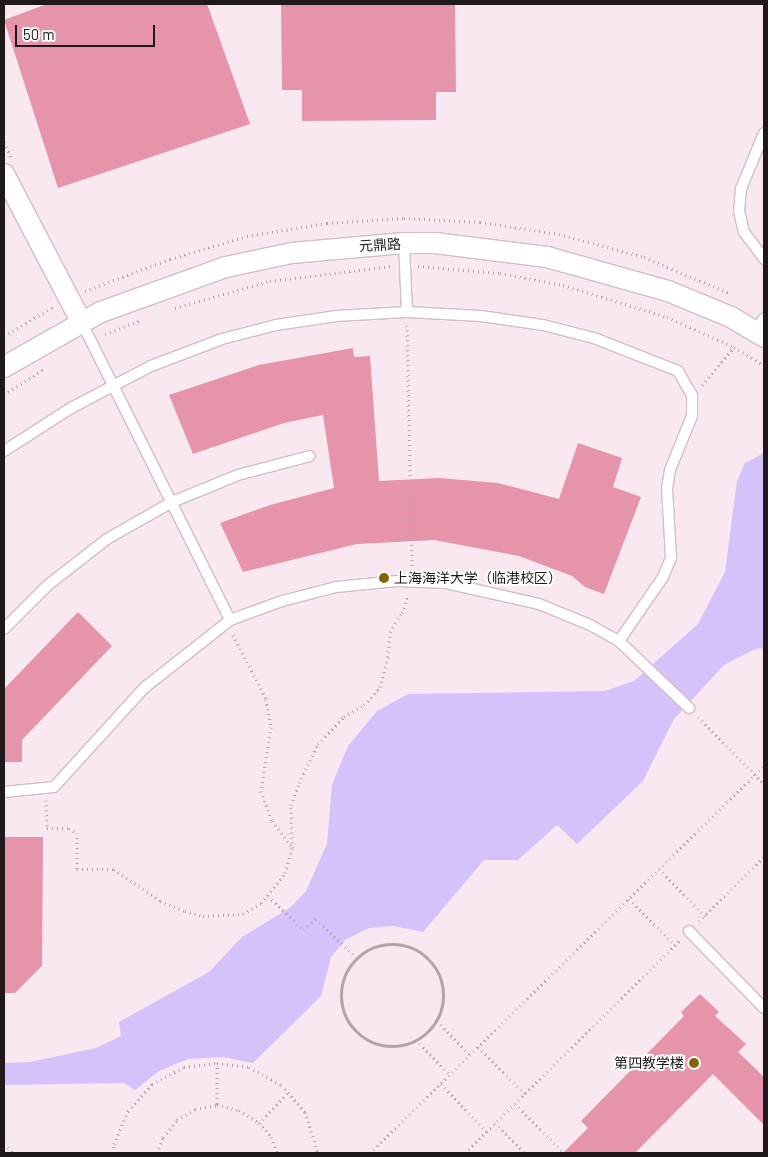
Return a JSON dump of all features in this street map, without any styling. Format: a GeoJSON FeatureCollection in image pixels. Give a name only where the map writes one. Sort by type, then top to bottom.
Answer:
{"type":"FeatureCollection","features":[{"type":"Feature","properties":{"kind":"street"},"geometry":{"type":"LineString","coordinates":[[4,174],[81,321]]}},
{"type":"Feature","properties":{"kind":"street","name":"元鼎路"},"geometry":{"type":"LineString","coordinates":[[4,367],[81,321],[161,288],[226,268],[292,252],[404,243],[547,256],[668,291],[761,329]]}},
{"type":"Feature","properties":{"kind":"lane"},"geometry":{"type":"LineString","coordinates":[[764,133],[741,189],[739,211],[744,232],[764,260]]}},
{"type":"Feature","properties":{"kind":"lane"},"geometry":{"type":"LineString","coordinates":[[404,243],[407,312]]}},
{"type":"Feature","properties":{"kind":"lane"},"geometry":{"type":"LineString","coordinates":[[4,451],[114,384],[222,339],[276,325],[336,316],[407,312],[481,316],[543,325],[594,338],[678,371],[692,395],[692,416],[670,470],[667,488],[671,558],[663,577],[619,641]]}},
{"type":"Feature","properties":{"kind":"lane"},"geometry":{"type":"LineString","coordinates":[[81,321],[230,620]]}},
{"type":"Feature","properties":{"kind":"lane"},"geometry":{"type":"LineString","coordinates":[[4,629],[48,585],[107,539],[172,502],[238,475],[310,456]]}},
{"type":"Feature","properties":{"kind":"lane"},"geometry":{"type":"LineString","coordinates":[[4,792],[45,790],[54,787],[66,777],[108,724],[144,688],[230,620],[336,587],[397,581],[446,583],[538,604],[590,625],[619,641],[689,708]]}},
{"type":"Feature","properties":{"kind":"lane"},"geometry":{"type":"LineString","coordinates":[[689,931],[764,1008]]}},
{"type":"Feature","properties":{"kind":"path"},"geometry":{"type":"LineString","coordinates":[[4,336],[68,299]]}},
{"type":"Feature","properties":{"kind":"path"},"geometry":{"type":"LineString","coordinates":[[692,395],[721,367],[734,348]]}},
{"type":"Feature","properties":{"kind":"path"},"geometry":{"type":"LineString","coordinates":[[45,790],[47,828],[69,828],[77,833],[76,869],[114,869],[160,902],[203,916],[243,914],[268,896],[285,872],[292,848],[272,821],[261,791],[271,728],[266,699],[253,670],[235,644],[230,620]]}},
{"type":"Feature","properties":{"kind":"path"},"geometry":{"type":"LineString","coordinates":[[689,708],[764,784]]}},
{"type":"Feature","properties":{"kind":"path"},"geometry":{"type":"LineString","coordinates":[[370,1153],[764,766]]}},
{"type":"Feature","properties":{"kind":"path"},"geometry":{"type":"LineString","coordinates":[[465,1153],[764,857]]}},
{"type":"Feature","properties":{"kind":"path"},"geometry":{"type":"LineString","coordinates":[[659,869],[705,916]]}},
{"type":"Feature","properties":{"kind":"path"},"geometry":{"type":"LineString","coordinates":[[268,896],[304,930],[316,919],[357,958]]}},
{"type":"Feature","properties":{"kind":"path"},"geometry":{"type":"LineString","coordinates":[[629,899],[675,945]]}},
{"type":"Feature","properties":{"kind":"path"},"geometry":{"type":"LineString","coordinates":[[391,944],[410,947],[426,957],[437,970],[443,987],[443,1005],[436,1021],[416,1040],[391,1047],[377,1045],[360,1036],[348,1023],[342,1007],[341,986],[347,970],[357,958],[374,947],[391,944]]}},
{"type":"Feature","properties":{"kind":"path"},"geometry":{"type":"LineString","coordinates":[[436,1021],[470,1055]]}},
{"type":"Feature","properties":{"kind":"path"},"geometry":{"type":"LineString","coordinates":[[416,1040],[450,1075]]}},
{"type":"Feature","properties":{"kind":"path"},"geometry":{"type":"LineString","coordinates":[[478,1047],[524,1094]]}},
{"type":"Feature","properties":{"kind":"path"},"geometry":{"type":"LineString","coordinates":[[217,1063],[217,1105]]}},
{"type":"Feature","properties":{"kind":"path"},"geometry":{"type":"LineString","coordinates":[[114,1153],[114,1144],[128,1111],[152,1084],[184,1067],[217,1063],[249,1067],[280,1084],[305,1112],[318,1153]]}},
{"type":"Feature","properties":{"kind":"path"},"geometry":{"type":"LineString","coordinates":[[440,1084],[487,1132]]}},
{"type":"Feature","properties":{"kind":"path"},"geometry":{"type":"LineString","coordinates":[[259,1123],[288,1093]]}},
{"type":"Feature","properties":{"kind":"path"},"geometry":{"type":"LineString","coordinates":[[515,1104],[564,1153]]}},
{"type":"Feature","properties":{"kind":"path"},"geometry":{"type":"LineString","coordinates":[[157,1153],[163,1137],[177,1120],[196,1109],[217,1105],[239,1110],[259,1123],[271,1137],[277,1153]]}},
{"type":"Feature","properties":{"kind":"path"},"geometry":{"type":"LineString","coordinates":[[495,1123],[525,1153]]}},
{"type":"Feature","properties":{"kind":"path"},"geometry":{"type":"LineString","coordinates":[[4,1144],[13,1153]]}},
{"type":"Feature","properties":{"kind":"shaded area"},"geometry":{"type":"Polygon","coordinates":[[[764,453],[764,648],[755,649],[724,665],[674,719],[643,781],[577,844],[557,825],[518,860],[484,860],[423,932],[394,926],[369,928],[345,940],[331,957],[321,996],[253,1063],[223,1057],[188,1059],[159,1071],[135,1090],[124,1083],[4,1085],[4,1063],[30,1062],[96,1048],[121,1036],[119,1022],[209,972],[242,937],[291,907],[306,891],[327,844],[332,784],[348,746],[377,711],[408,694],[605,691],[634,681],[698,624],[725,572],[737,481],[745,463],[764,453]]]}},
{"type":"Feature","properties":{"kind":"building"},"geometry":{"type":"Polygon","coordinates":[[[47,4],[207,4],[250,124],[58,188],[4,20],[47,4]]]}},
{"type":"Feature","properties":{"kind":"building"},"geometry":{"type":"Polygon","coordinates":[[[281,4],[455,4],[456,92],[436,92],[436,120],[302,121],[302,90],[282,90],[281,4]]]}},
{"type":"Feature","properties":{"kind":"building"},"geometry":{"type":"Polygon","coordinates":[[[353,348],[354,357],[370,356],[379,481],[439,478],[498,483],[559,499],[578,443],[622,458],[613,487],[641,497],[604,594],[585,587],[572,576],[519,556],[434,540],[357,544],[243,572],[220,523],[270,505],[334,488],[323,415],[284,423],[193,454],[169,395],[259,365],[353,348]]]}},
{"type":"Feature","properties":{"kind":"building"},"geometry":{"type":"Polygon","coordinates":[[[78,612],[112,646],[22,740],[22,762],[4,762],[4,689],[78,612]]]}},
{"type":"Feature","properties":{"kind":"building"},"geometry":{"type":"Polygon","coordinates":[[[4,837],[43,837],[42,966],[15,993],[4,993],[4,837]]]}},
{"type":"Feature","properties":{"kind":"building","name":"第四教学楼"},"geometry":{"type":"Polygon","coordinates":[[[700,994],[719,1012],[715,1016],[746,1044],[738,1052],[764,1077],[764,1125],[713,1074],[635,1153],[563,1153],[588,1128],[581,1121],[684,1016],[681,1012],[700,994]]]}},
{"type":"Feature","properties":{"kind":"place","name":"上海海洋大学（临港校区）"},"geometry":{"type":"Point","coordinates":[384,578]}},
{"type":"Feature","properties":{"kind":"place","name":"第四教学楼"},"geometry":{"type":"Point","coordinates":[694,1063]}}]}
